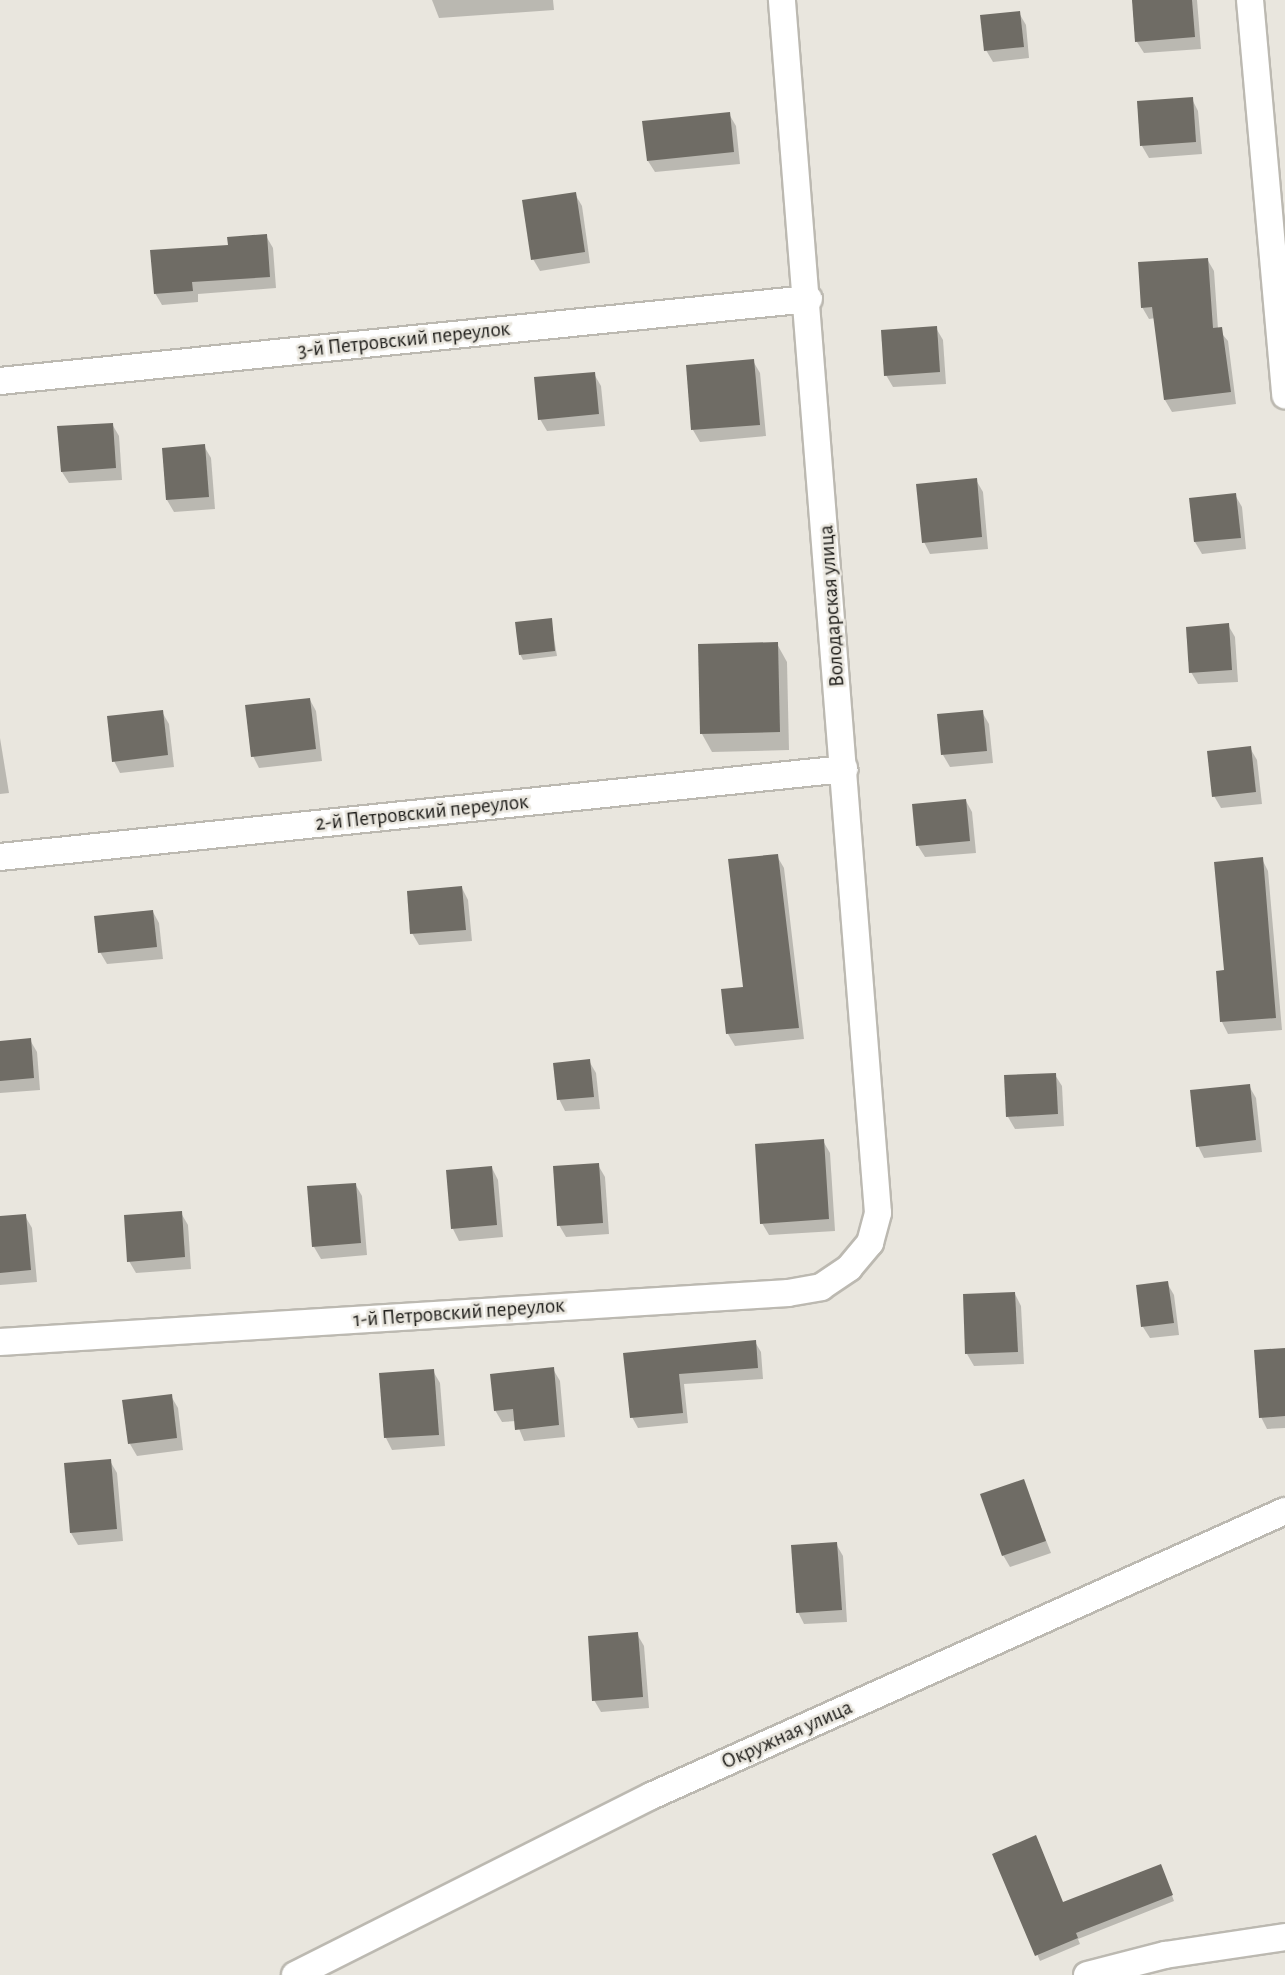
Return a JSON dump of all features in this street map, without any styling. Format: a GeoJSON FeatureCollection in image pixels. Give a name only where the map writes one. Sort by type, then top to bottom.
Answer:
{"type":"FeatureCollection","features":[{"type":"Feature","properties":{"kind":"street","name":"Володарская улица"},"geometry":{"type":"LineString","coordinates":[[782,0],[808,299],[878,1213]]}},
{"type":"Feature","properties":{"kind":"street"},"geometry":{"type":"LineString","coordinates":[[1250,0],[1285,396]]}},
{"type":"Feature","properties":{"kind":"street","name":"3-й Петровский переулок"},"geometry":{"type":"LineString","coordinates":[[0,381],[808,299]]}},
{"type":"Feature","properties":{"kind":"street","name":"2-й Петровский переулок"},"geometry":{"type":"LineString","coordinates":[[0,857],[844,769]]}},
{"type":"Feature","properties":{"kind":"street","name":"1-й Петровский переулок"},"geometry":{"type":"LineString","coordinates":[[0,1342],[788,1293],[821,1287],[849,1268],[870,1243],[878,1213]]}},
{"type":"Feature","properties":{"kind":"street","name":"Окружная улица"},"geometry":{"type":"LineString","coordinates":[[295,1975],[506,1865],[651,1796],[1285,1511]]}},
{"type":"Feature","properties":{"kind":"street"},"geometry":{"type":"LineString","coordinates":[[1087,1975],[1165,1955],[1285,1937]]}},
{"type":"Feature","properties":{"kind":"building"},"geometry":{"type":"Polygon","coordinates":[[[1132,0],[1192,0],[1195,37],[1135,42],[1132,0]]]}},
{"type":"Feature","properties":{"kind":"building"},"geometry":{"type":"Polygon","coordinates":[[[1020,11],[1024,47],[984,51],[980,15],[1020,11]]]}},
{"type":"Feature","properties":{"kind":"building"},"geometry":{"type":"Polygon","coordinates":[[[1193,97],[1196,142],[1140,146],[1137,101],[1193,97]]]}},
{"type":"Feature","properties":{"kind":"building"},"geometry":{"type":"Polygon","coordinates":[[[730,112],[734,152],[647,161],[642,121],[730,112]]]}},
{"type":"Feature","properties":{"kind":"building"},"geometry":{"type":"Polygon","coordinates":[[[576,192],[585,252],[531,260],[522,200],[576,192]]]}},
{"type":"Feature","properties":{"kind":"building"},"geometry":{"type":"Polygon","coordinates":[[[267,234],[270,277],[192,282],[193,291],[154,294],[150,250],[228,245],[227,237],[267,234]]]}},
{"type":"Feature","properties":{"kind":"building"},"geometry":{"type":"Polygon","coordinates":[[[1208,258],[1213,328],[1222,327],[1231,392],[1164,400],[1152,307],[1141,308],[1138,262],[1208,258]]]}},
{"type":"Feature","properties":{"kind":"building"},"geometry":{"type":"Polygon","coordinates":[[[937,326],[940,372],[884,376],[881,330],[937,326]]]}},
{"type":"Feature","properties":{"kind":"building"},"geometry":{"type":"Polygon","coordinates":[[[754,359],[760,425],[691,430],[686,365],[754,359]]]}},
{"type":"Feature","properties":{"kind":"building"},"geometry":{"type":"Polygon","coordinates":[[[595,372],[599,414],[538,420],[534,377],[595,372]]]}},
{"type":"Feature","properties":{"kind":"building"},"geometry":{"type":"Polygon","coordinates":[[[113,423],[116,468],[61,472],[57,426],[113,423]]]}},
{"type":"Feature","properties":{"kind":"building"},"geometry":{"type":"Polygon","coordinates":[[[205,444],[209,497],[166,500],[162,448],[205,444]]]}},
{"type":"Feature","properties":{"kind":"building"},"geometry":{"type":"Polygon","coordinates":[[[977,478],[982,537],[922,543],[916,484],[977,478]]]}},
{"type":"Feature","properties":{"kind":"building"},"geometry":{"type":"Polygon","coordinates":[[[1236,493],[1241,538],[1194,542],[1189,498],[1236,493]]]}},
{"type":"Feature","properties":{"kind":"building"},"geometry":{"type":"Polygon","coordinates":[[[552,618],[555,651],[519,655],[515,622],[552,618]]]}},
{"type":"Feature","properties":{"kind":"building"},"geometry":{"type":"Polygon","coordinates":[[[1229,623],[1232,670],[1189,673],[1186,627],[1229,623]]]}},
{"type":"Feature","properties":{"kind":"building"},"geometry":{"type":"Polygon","coordinates":[[[778,642],[780,732],[700,734],[698,644],[778,642]]]}},
{"type":"Feature","properties":{"kind":"building"},"geometry":{"type":"Polygon","coordinates":[[[310,698],[316,749],[251,757],[245,705],[310,698]]]}},
{"type":"Feature","properties":{"kind":"building"},"geometry":{"type":"Polygon","coordinates":[[[163,710],[168,755],[112,762],[107,716],[163,710]]]}},
{"type":"Feature","properties":{"kind":"building"},"geometry":{"type":"Polygon","coordinates":[[[983,710],[987,751],[941,755],[937,714],[983,710]]]}},
{"type":"Feature","properties":{"kind":"building"},"geometry":{"type":"Polygon","coordinates":[[[1251,746],[1256,792],[1212,797],[1207,751],[1251,746]]]}},
{"type":"Feature","properties":{"kind":"building"},"geometry":{"type":"Polygon","coordinates":[[[966,799],[970,841],[916,846],[912,804],[966,799]]]}},
{"type":"Feature","properties":{"kind":"building"},"geometry":{"type":"Polygon","coordinates":[[[778,854],[799,1028],[726,1034],[721,989],[743,987],[728,859],[778,854]]]}},
{"type":"Feature","properties":{"kind":"building"},"geometry":{"type":"Polygon","coordinates":[[[1263,857],[1276,1018],[1220,1022],[1216,971],[1224,970],[1214,862],[1263,857]]]}},
{"type":"Feature","properties":{"kind":"building"},"geometry":{"type":"Polygon","coordinates":[[[462,886],[466,930],[410,934],[407,891],[462,886]]]}},
{"type":"Feature","properties":{"kind":"building"},"geometry":{"type":"Polygon","coordinates":[[[153,910],[157,947],[98,953],[94,916],[153,910]]]}},
{"type":"Feature","properties":{"kind":"building"},"geometry":{"type":"Polygon","coordinates":[[[31,1038],[34,1078],[0,1081],[0,1041],[31,1038]]]}},
{"type":"Feature","properties":{"kind":"building"},"geometry":{"type":"Polygon","coordinates":[[[590,1059],[594,1097],[557,1100],[553,1063],[590,1059]]]}},
{"type":"Feature","properties":{"kind":"building"},"geometry":{"type":"Polygon","coordinates":[[[1056,1073],[1058,1114],[1006,1117],[1004,1075],[1056,1073]]]}},
{"type":"Feature","properties":{"kind":"building"},"geometry":{"type":"Polygon","coordinates":[[[1250,1084],[1256,1140],[1196,1147],[1190,1090],[1250,1084]]]}},
{"type":"Feature","properties":{"kind":"building"},"geometry":{"type":"Polygon","coordinates":[[[824,1139],[829,1219],[760,1224],[755,1144],[824,1139]]]}},
{"type":"Feature","properties":{"kind":"building"},"geometry":{"type":"Polygon","coordinates":[[[599,1163],[603,1223],[557,1226],[553,1166],[599,1163]]]}},
{"type":"Feature","properties":{"kind":"building"},"geometry":{"type":"Polygon","coordinates":[[[492,1166],[497,1225],[451,1229],[446,1170],[492,1166]]]}},
{"type":"Feature","properties":{"kind":"building"},"geometry":{"type":"Polygon","coordinates":[[[356,1183],[361,1243],[312,1247],[307,1186],[356,1183]]]}},
{"type":"Feature","properties":{"kind":"building"},"geometry":{"type":"Polygon","coordinates":[[[182,1211],[185,1257],[127,1262],[124,1215],[182,1211]]]}},
{"type":"Feature","properties":{"kind":"building"},"geometry":{"type":"Polygon","coordinates":[[[26,1214],[31,1270],[0,1273],[0,1216],[26,1214]]]}},
{"type":"Feature","properties":{"kind":"building"},"geometry":{"type":"Polygon","coordinates":[[[1168,1281],[1174,1323],[1141,1327],[1136,1285],[1168,1281]]]}},
{"type":"Feature","properties":{"kind":"building"},"geometry":{"type":"Polygon","coordinates":[[[1015,1292],[1018,1352],[965,1354],[963,1294],[1015,1292]]]}},
{"type":"Feature","properties":{"kind":"building"},"geometry":{"type":"Polygon","coordinates":[[[756,1340],[758,1368],[679,1374],[683,1413],[630,1418],[623,1353],[756,1340]]]}},
{"type":"Feature","properties":{"kind":"building"},"geometry":{"type":"Polygon","coordinates":[[[1285,1348],[1285,1416],[1259,1418],[1254,1350],[1285,1348]]]}},
{"type":"Feature","properties":{"kind":"building"},"geometry":{"type":"Polygon","coordinates":[[[554,1367],[559,1425],[515,1430],[513,1409],[494,1411],[490,1374],[554,1367]]]}},
{"type":"Feature","properties":{"kind":"building"},"geometry":{"type":"Polygon","coordinates":[[[434,1369],[439,1435],[384,1438],[379,1373],[434,1369]]]}},
{"type":"Feature","properties":{"kind":"building"},"geometry":{"type":"Polygon","coordinates":[[[172,1394],[177,1438],[128,1444],[122,1400],[172,1394]]]}},
{"type":"Feature","properties":{"kind":"building"},"geometry":{"type":"Polygon","coordinates":[[[111,1459],[117,1529],[70,1533],[64,1463],[111,1459]]]}},
{"type":"Feature","properties":{"kind":"building"},"geometry":{"type":"Polygon","coordinates":[[[1024,1479],[1046,1541],[1002,1556],[980,1494],[1024,1479]]]}},
{"type":"Feature","properties":{"kind":"building"},"geometry":{"type":"Polygon","coordinates":[[[837,1542],[842,1610],[796,1613],[791,1545],[837,1542]]]}},
{"type":"Feature","properties":{"kind":"building"},"geometry":{"type":"Polygon","coordinates":[[[638,1632],[643,1697],[592,1701],[588,1636],[638,1632]]]}},
{"type":"Feature","properties":{"kind":"building"},"geometry":{"type":"Polygon","coordinates":[[[1036,1835],[1063,1902],[1161,1864],[1173,1895],[1076,1933],[1078,1938],[1035,1956],[992,1854],[1036,1835]]]}}]}
